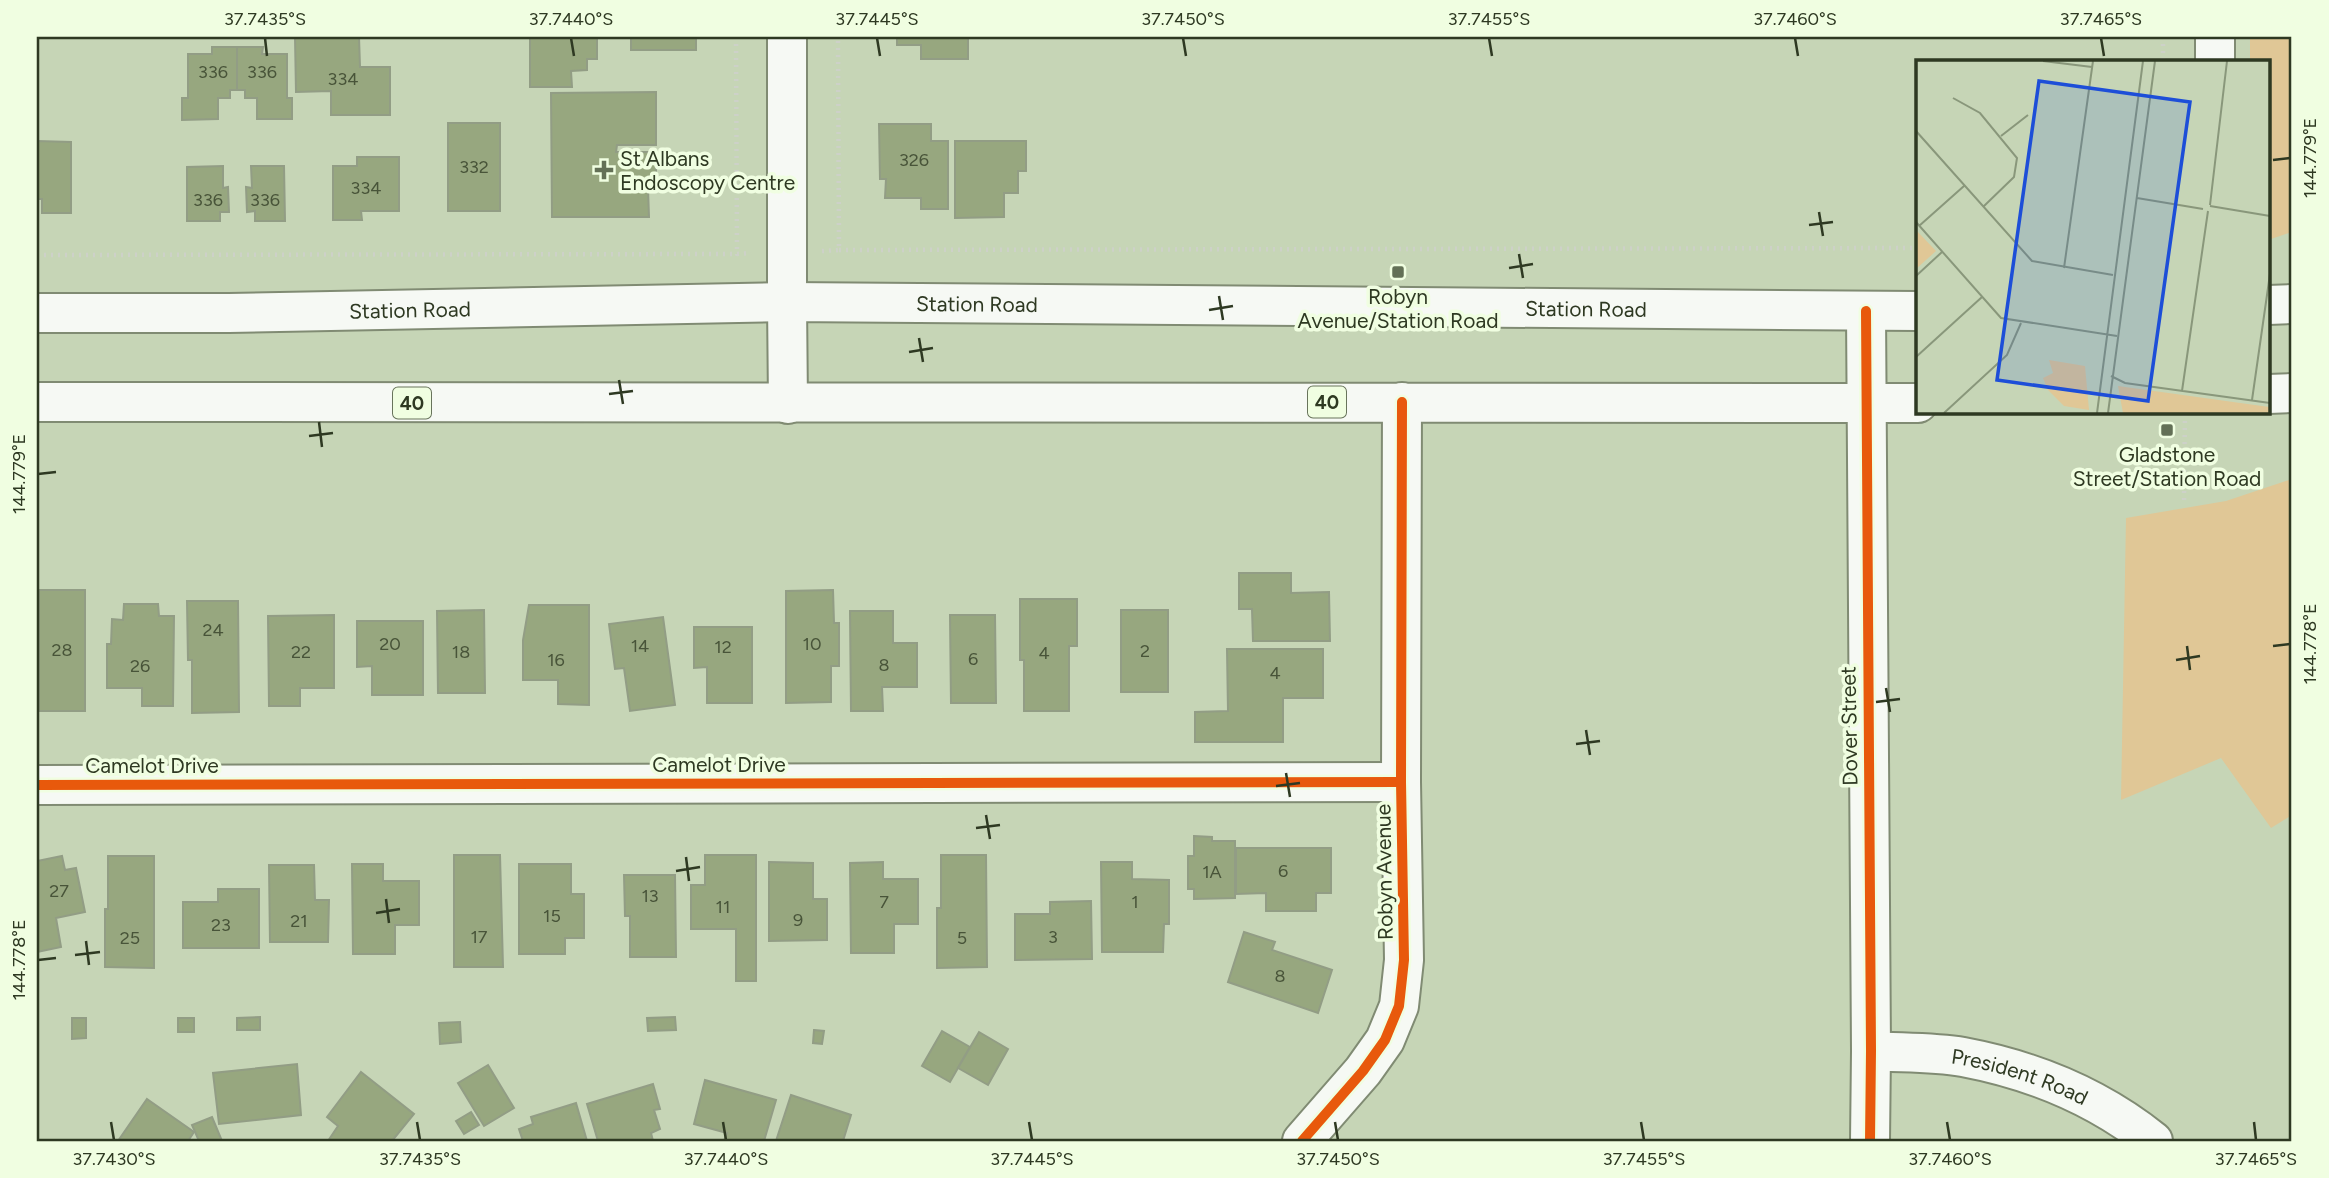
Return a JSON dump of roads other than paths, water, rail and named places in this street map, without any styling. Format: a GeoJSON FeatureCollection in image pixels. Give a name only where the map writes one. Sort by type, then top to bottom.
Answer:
{"type":"FeatureCollection","features":[{"type":"Feature","properties":{"kind":"main road"},"geometry":{"type":"LineString","coordinates":[[787,37],[788,404]]}},
{"type":"Feature","properties":{"kind":"main road"},"geometry":{"type":"LineString","coordinates":[[2216,37],[2216,60]]}},
{"type":"Feature","properties":{"kind":"main road","name":"Station Road"},"geometry":{"type":"LineString","coordinates":[[37,313],[257,312],[788,302],[1916,311]]}},
{"type":"Feature","properties":{"kind":"main road"},"geometry":{"type":"LineString","coordinates":[[2270,305],[2292,304]]}},
{"type":"Feature","properties":{"kind":"main road","name":"Dover Street"},"geometry":{"type":"LineString","coordinates":[[1866,311],[1870,1141]]}},
{"type":"Feature","properties":{"kind":"main road"},"geometry":{"type":"LineString","coordinates":[[2270,394],[2292,393]]}},
{"type":"Feature","properties":{"kind":"main road","name":"40"},"geometry":{"type":"LineString","coordinates":[[37,402],[1916,403]]}},
{"type":"Feature","properties":{"kind":"main road","name":"Robyn Avenue"},"geometry":{"type":"LineString","coordinates":[[1302,1141],[1363,1071],[1385,1040],[1399,1006],[1404,960],[1402,402]]}},
{"type":"Feature","properties":{"kind":"main road","name":"Camelot Drive"},"geometry":{"type":"LineString","coordinates":[[37,785],[1402,782]]}},
{"type":"Feature","properties":{"kind":"main road","name":"President Road"},"geometry":{"type":"LineString","coordinates":[[1871,1051],[1961,1057],[2017,1070],[2081,1094],[2133,1125],[2153,1141]]}},
{"type":"Feature","properties":{"kind":"place","name":"St Albans Endoscopy Centre"},"geometry":{"type":"Point","coordinates":[604,170]}},
{"type":"Feature","properties":{"kind":"place","name":"Robyn Avenue/Station Road"},"geometry":{"type":"Point","coordinates":[1398,272]}},
{"type":"Feature","properties":{"kind":"place","name":"Gladstone Street/Station Road"},"geometry":{"type":"Point","coordinates":[2167,430]}}]}
